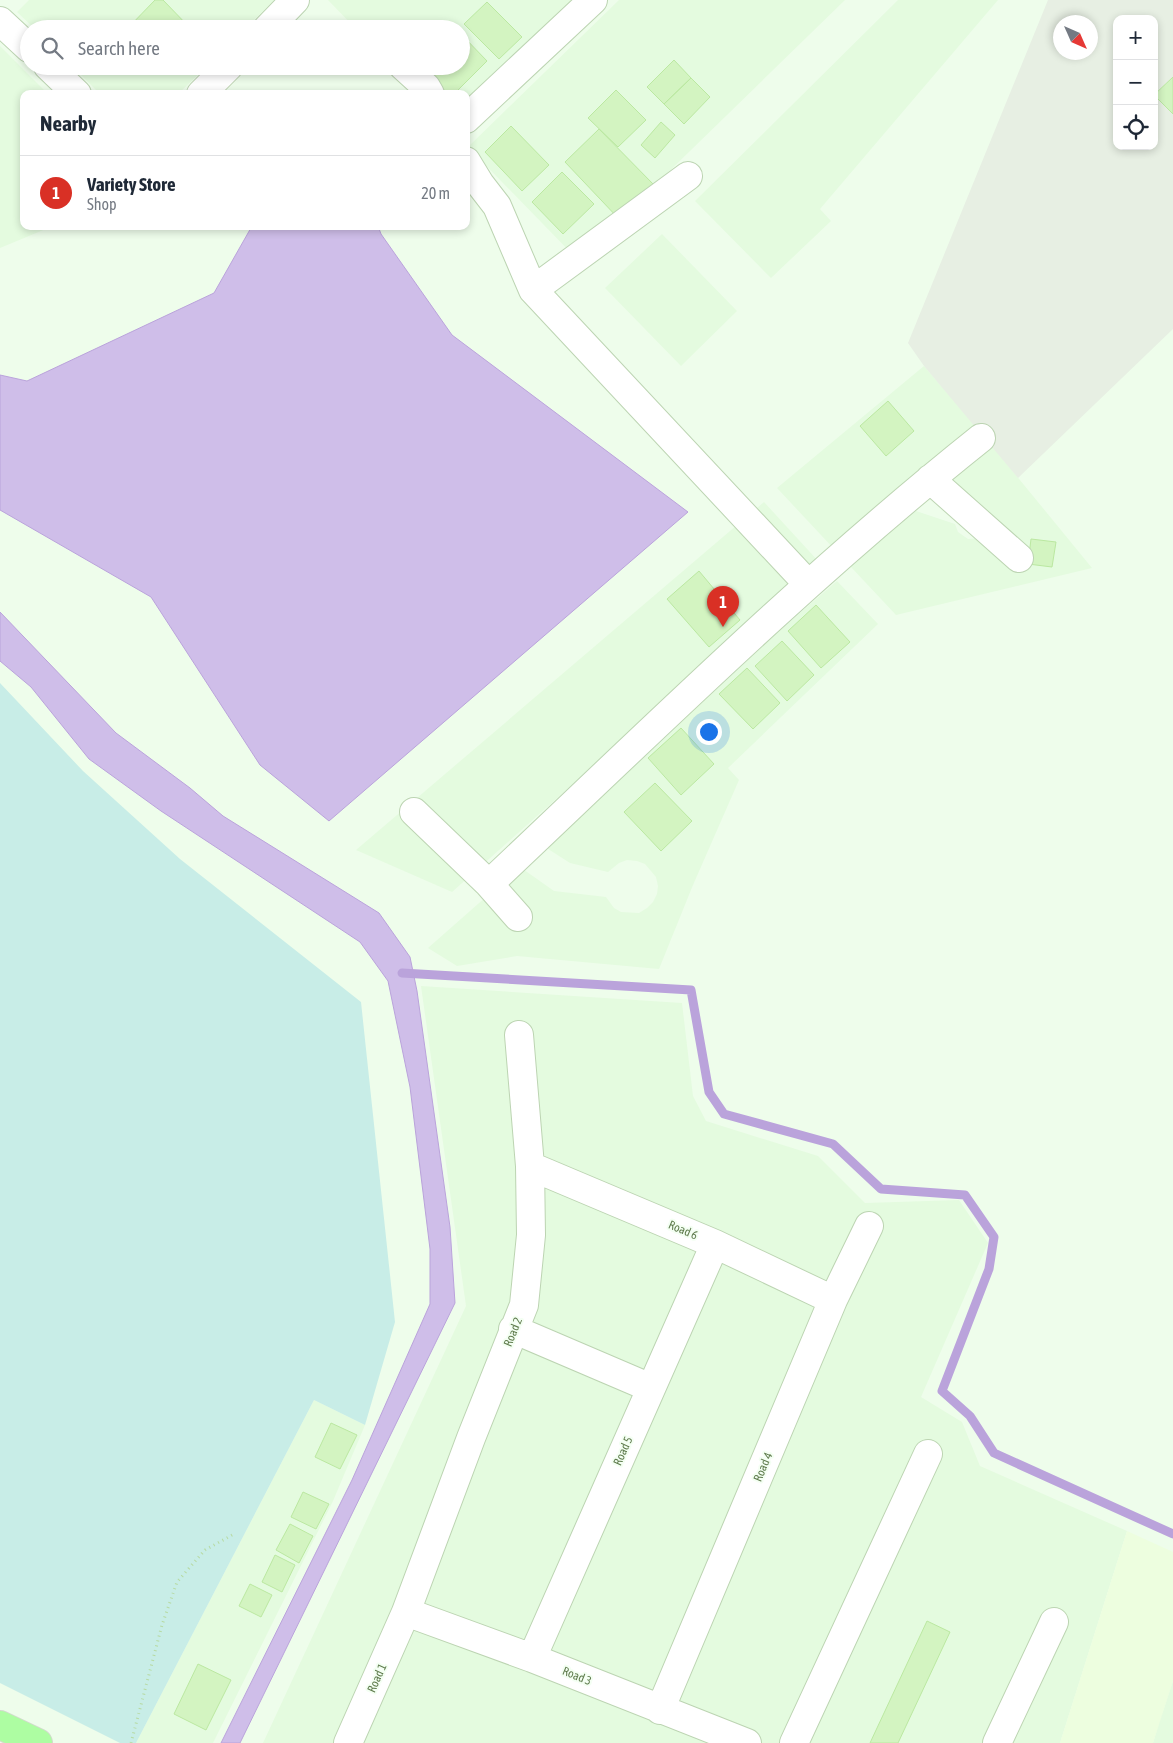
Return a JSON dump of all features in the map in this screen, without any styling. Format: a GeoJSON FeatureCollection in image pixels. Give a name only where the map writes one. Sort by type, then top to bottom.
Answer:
{"type":"FeatureCollection","features":[{"type":"Feature","properties":{"kind":"main road"},"geometry":{"type":"LineString","coordinates":[[0,1725],[38,1743]]}},
{"type":"Feature","properties":{"kind":"street"},"geometry":{"type":"LineString","coordinates":[[0,8],[8,0]]}},
{"type":"Feature","properties":{"kind":"street"},"geometry":{"type":"LineString","coordinates":[[276,20],[295,0]]}},
{"type":"Feature","properties":{"kind":"street"},"geometry":{"type":"LineString","coordinates":[[470,116],[592,0]]}},
{"type":"Feature","properties":{"kind":"street"},"geometry":{"type":"LineString","coordinates":[[0,21],[20,40]]}},
{"type":"Feature","properties":{"kind":"street"},"geometry":{"type":"LineString","coordinates":[[57,75],[73,90]]}},
{"type":"Feature","properties":{"kind":"street"},"geometry":{"type":"LineString","coordinates":[[205,90],[220,75]]}},
{"type":"Feature","properties":{"kind":"street"},"geometry":{"type":"LineString","coordinates":[[413,75],[428,90]]}},
{"type":"Feature","properties":{"kind":"street"},"geometry":{"type":"LineString","coordinates":[[470,167],[497,206],[533,290],[808,584]]}},
{"type":"Feature","properties":{"kind":"street"},"geometry":{"type":"LineString","coordinates":[[533,290],[688,176]]}},
{"type":"Feature","properties":{"kind":"street"},"geometry":{"type":"LineString","coordinates":[[489,884],[808,584],[930,479],[982,438]]}},
{"type":"Feature","properties":{"kind":"street"},"geometry":{"type":"LineString","coordinates":[[930,479],[1018,558]]}},
{"type":"Feature","properties":{"kind":"street"},"geometry":{"type":"LineString","coordinates":[[414,812],[489,884],[518,917]]}},
{"type":"Feature","properties":{"kind":"street","name":"Road 2"},"geometry":{"type":"LineString","coordinates":[[406,1612],[524,1304],[531,1234],[530,1166],[520,1035]]}},
{"type":"Feature","properties":{"kind":"street","name":"Road 6"},"geometry":{"type":"LineString","coordinates":[[530,1166],[715,1244],[833,1300]]}},
{"type":"Feature","properties":{"kind":"street","name":"Road 4"},"geometry":{"type":"LineString","coordinates":[[660,1710],[833,1300],[870,1226]]}},
{"type":"Feature","properties":{"kind":"street","name":"Road 5"},"geometry":{"type":"LineString","coordinates":[[532,1658],[715,1244]]}},
{"type":"Feature","properties":{"kind":"street"},"geometry":{"type":"LineString","coordinates":[[513,1330],[651,1388]]}},
{"type":"Feature","properties":{"kind":"street"},"geometry":{"type":"LineString","coordinates":[[794,1743],[928,1454]]}},
{"type":"Feature","properties":{"kind":"street","name":"Road 3"},"geometry":{"type":"LineString","coordinates":[[406,1612],[532,1658],[747,1743]]}},
{"type":"Feature","properties":{"kind":"street","name":"Road 1"},"geometry":{"type":"LineString","coordinates":[[348,1743],[406,1612]]}},
{"type":"Feature","properties":{"kind":"street"},"geometry":{"type":"LineString","coordinates":[[997,1743],[1054,1622]]}},
{"type":"Feature","properties":{"kind":"path"},"geometry":{"type":"LineString","coordinates":[[131,1743],[162,1625],[177,1582],[205,1550],[234,1534]]}},
{"type":"Feature","properties":{"kind":"shaded area"},"geometry":{"type":"Polygon","coordinates":[[[29,0],[274,0],[254,20],[25,20],[17,12],[29,0]]]}},
{"type":"Feature","properties":{"kind":"shaded area"},"geometry":{"type":"Polygon","coordinates":[[[328,0],[575,0],[470,101],[470,90],[428,90],[448,75],[470,75],[470,20],[347,20],[328,0]]]}},
{"type":"Feature","properties":{"kind":"shaded area"},"geometry":{"type":"Polygon","coordinates":[[[619,0],[845,0],[578,260],[470,149],[470,145],[619,0]]]}},
{"type":"Feature","properties":{"kind":"shaded area"},"geometry":{"type":"Polygon","coordinates":[[[898,0],[998,0],[820,209],[831,221],[771,278],[695,201],[898,0]]]}},
{"type":"Feature","properties":{"kind":"shaded area"},"geometry":{"type":"Polygon","coordinates":[[[1048,0],[1173,0],[1173,329],[1018,478],[924,366],[908,343],[1048,0]]]}},
{"type":"Feature","properties":{"kind":"shaded area"},"geometry":{"type":"Polygon","coordinates":[[[0,46],[20,66],[20,75],[29,75],[44,90],[20,90],[20,230],[43,230],[0,248],[0,46]]]}},
{"type":"Feature","properties":{"kind":"shaded area"},"geometry":{"type":"Polygon","coordinates":[[[81,75],[198,75],[182,90],[96,90],[81,75]]]}},
{"type":"Feature","properties":{"kind":"shaded area"},"geometry":{"type":"Polygon","coordinates":[[[250,230],[380,230],[452,335],[688,512],[329,821],[260,765],[151,597],[0,510],[0,375],[27,381],[214,293],[250,230]]]}},
{"type":"Feature","properties":{"kind":"shaded area"},"geometry":{"type":"Polygon","coordinates":[[[662,234],[737,311],[681,366],[605,288],[662,234]]]}},
{"type":"Feature","properties":{"kind":"shaded area"},"geometry":{"type":"Polygon","coordinates":[[[924,366],[1092,568],[896,615],[850,566],[913,510],[955,524],[958,532],[968,539],[980,538],[991,517],[984,507],[979,504],[934,494],[835,550],[777,488],[924,366]]]}},
{"type":"Feature","properties":{"kind":"shaded area"},"geometry":{"type":"Polygon","coordinates":[[[764,502],[820,563],[452,892],[356,850],[764,502]]]}},
{"type":"Feature","properties":{"kind":"shaded area"},"geometry":{"type":"Polygon","coordinates":[[[837,581],[878,624],[728,768],[739,780],[659,969],[517,956],[457,966],[428,948],[520,867],[554,891],[606,897],[614,908],[621,912],[639,913],[647,908],[657,894],[658,886],[656,877],[645,864],[627,860],[619,863],[608,872],[570,863],[545,847],[778,632],[837,581]]]}},
{"type":"Feature","properties":{"kind":"shaded area"},"geometry":{"type":"Polygon","coordinates":[[[0,612],[116,733],[190,788],[223,816],[379,913],[410,957],[417,991],[450,1227],[455,1303],[240,1743],[221,1743],[352,1480],[430,1304],[430,1249],[410,1087],[388,981],[360,942],[161,811],[89,759],[31,687],[0,661],[0,612]]]}},
{"type":"Feature","properties":{"kind":"shaded area"},"geometry":{"type":"Polygon","coordinates":[[[0,683],[83,771],[180,859],[361,1002],[395,1322],[365,1425],[314,1400],[136,1743],[120,1743],[0,1683],[0,683]]]}},
{"type":"Feature","properties":{"kind":"shaded area"},"geometry":{"type":"Polygon","coordinates":[[[421,986],[682,1003],[693,1096],[706,1121],[818,1156],[865,1203],[959,1200],[988,1243],[921,1397],[962,1422],[980,1466],[1127,1531],[1060,1743],[263,1743],[466,1306],[421,986]]]}},
{"type":"Feature","properties":{"kind":"shaded area"},"geometry":{"type":"Polygon","coordinates":[[[314,1400],[365,1425],[333,1501],[213,1743],[136,1743],[314,1400]]]}},
{"type":"Feature","properties":{"kind":"shaded area"},"geometry":{"type":"Polygon","coordinates":[[[1127,1531],[1173,1552],[1173,1681],[1153,1743],[1060,1743],[1127,1531]]]}},
{"type":"Feature","properties":{"kind":"shaded area"},"geometry":{"type":"Polygon","coordinates":[[[1173,1681],[1173,1743],[1153,1743],[1158,1725],[1173,1681]]]}},
{"type":"Feature","properties":{"kind":"building"},"geometry":{"type":"Polygon","coordinates":[[[155,0],[163,0],[182,20],[136,20],[155,0]]]}},
{"type":"Feature","properties":{"kind":"building"},"geometry":{"type":"Polygon","coordinates":[[[487,2],[522,37],[499,59],[470,30],[470,20],[468,20],[487,2]]]}},
{"type":"Feature","properties":{"kind":"building"},"geometry":{"type":"Polygon","coordinates":[[[470,43],[487,61],[458,90],[437,90],[423,75],[470,75],[470,43]]]}},
{"type":"Feature","properties":{"kind":"building"},"geometry":{"type":"Polygon","coordinates":[[[674,60],[691,78],[664,104],[647,87],[674,60]]]}},
{"type":"Feature","properties":{"kind":"building"},"geometry":{"type":"Polygon","coordinates":[[[1173,77],[1173,114],[1158,99],[1158,91],[1173,77]]]}},
{"type":"Feature","properties":{"kind":"building"},"geometry":{"type":"Polygon","coordinates":[[[691,78],[710,97],[684,124],[664,104],[691,78]]]}},
{"type":"Feature","properties":{"kind":"building"},"geometry":{"type":"Polygon","coordinates":[[[616,90],[646,120],[618,147],[588,118],[616,90]]]}},
{"type":"Feature","properties":{"kind":"building"},"geometry":{"type":"Polygon","coordinates":[[[661,122],[675,135],[655,158],[641,145],[661,122]]]}},
{"type":"Feature","properties":{"kind":"building"},"geometry":{"type":"Polygon","coordinates":[[[511,126],[549,165],[522,191],[485,152],[511,126]]]}},
{"type":"Feature","properties":{"kind":"building"},"geometry":{"type":"Polygon","coordinates":[[[599,129],[654,185],[619,219],[565,162],[599,129]]]}},
{"type":"Feature","properties":{"kind":"building"},"geometry":{"type":"Polygon","coordinates":[[[562,172],[594,204],[563,234],[532,202],[562,172]]]}},
{"type":"Feature","properties":{"kind":"building"},"geometry":{"type":"Polygon","coordinates":[[[888,401],[914,431],[886,456],[860,426],[888,401]]]}},
{"type":"Feature","properties":{"kind":"building"},"geometry":{"type":"Polygon","coordinates":[[[1031,539],[1056,542],[1052,567],[1028,564],[1031,539]]]}},
{"type":"Feature","properties":{"kind":"building"},"geometry":{"type":"Polygon","coordinates":[[[699,571],[740,620],[709,647],[667,599],[699,571]]]}},
{"type":"Feature","properties":{"kind":"building"},"geometry":{"type":"Polygon","coordinates":[[[816,605],[850,642],[821,668],[788,631],[816,605]]]}},
{"type":"Feature","properties":{"kind":"building"},"geometry":{"type":"Polygon","coordinates":[[[782,641],[814,675],[787,701],[755,666],[782,641]]]}},
{"type":"Feature","properties":{"kind":"building"},"geometry":{"type":"Polygon","coordinates":[[[747,668],[780,703],[753,729],[719,694],[747,668]]]}},
{"type":"Feature","properties":{"kind":"building"},"geometry":{"type":"Polygon","coordinates":[[[681,728],[714,764],[681,795],[648,758],[681,728]]]}},
{"type":"Feature","properties":{"kind":"building"},"geometry":{"type":"Polygon","coordinates":[[[655,783],[692,821],[661,851],[624,812],[655,783]]]}},
{"type":"Feature","properties":{"kind":"building"},"geometry":{"type":"Polygon","coordinates":[[[331,1423],[357,1435],[340,1469],[315,1457],[331,1423]]]}},
{"type":"Feature","properties":{"kind":"building"},"geometry":{"type":"Polygon","coordinates":[[[303,1492],[329,1504],[316,1529],[291,1517],[303,1492]]]}},
{"type":"Feature","properties":{"kind":"building"},"geometry":{"type":"Polygon","coordinates":[[[290,1524],[313,1536],[299,1563],[276,1550],[290,1524]]]}},
{"type":"Feature","properties":{"kind":"building"},"geometry":{"type":"Polygon","coordinates":[[[275,1555],[295,1565],[282,1592],[262,1582],[275,1555]]]}},
{"type":"Feature","properties":{"kind":"building"},"geometry":{"type":"Polygon","coordinates":[[[250,1584],[272,1595],[261,1617],[239,1606],[250,1584]]]}},
{"type":"Feature","properties":{"kind":"building"},"geometry":{"type":"Polygon","coordinates":[[[927,1621],[950,1632],[898,1743],[870,1743],[927,1621]]]}},
{"type":"Feature","properties":{"kind":"building"},"geometry":{"type":"Polygon","coordinates":[[[198,1664],[231,1680],[206,1730],[174,1714],[198,1664]]]}},
{"type":"Feature","properties":{"kind":"waterway"},"geometry":{"type":"LineString","coordinates":[[402,973],[691,990],[709,1092],[724,1114],[833,1144],[881,1189],[965,1195],[994,1237],[989,1269],[942,1391],[970,1416],[994,1453],[1173,1534]]}},
{"type":"Feature","properties":{"kind":"place","name":"Variety Store"},"geometry":{"type":"Point","coordinates":[723,627]}}]}
